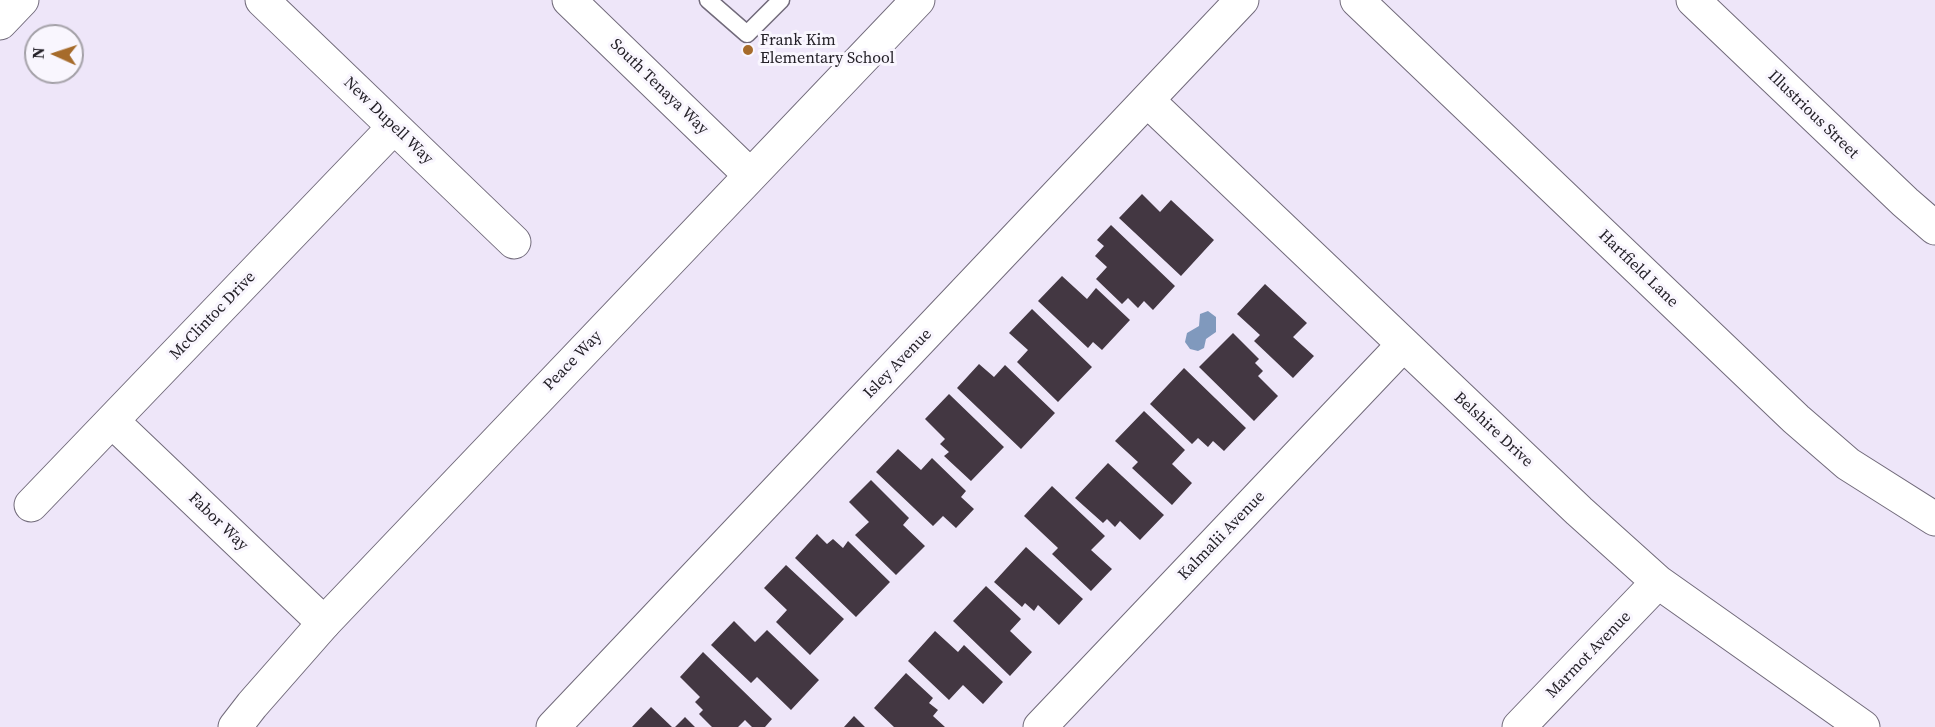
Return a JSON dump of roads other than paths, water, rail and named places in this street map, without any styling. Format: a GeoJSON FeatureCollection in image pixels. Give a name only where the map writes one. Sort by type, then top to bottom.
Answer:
{"type":"FeatureCollection","features":[{"type":"Feature","properties":{"kind":"street"},"geometry":{"type":"LineString","coordinates":[[0,24],[22,0]]}},
{"type":"Feature","properties":{"kind":"street","name":"New Dupell Way"},"geometry":{"type":"LineString","coordinates":[[262,0],[514,242]]}},
{"type":"Feature","properties":{"kind":"street","name":"Peace Way"},"geometry":{"type":"LineString","coordinates":[[235,727],[324,623],[918,0]]}},
{"type":"Feature","properties":{"kind":"street","name":"Isley Avenue"},"geometry":{"type":"LineString","coordinates":[[553,727],[1242,0]]}},
{"type":"Feature","properties":{"kind":"street","name":"Hartfield Lane"},"geometry":{"type":"LineString","coordinates":[[1357,0],[1796,419],[1848,464],[1935,519]]}},
{"type":"Feature","properties":{"kind":"street","name":"South Tenaya Way"},"geometry":{"type":"LineString","coordinates":[[579,3],[750,175]]}},
{"type":"Feature","properties":{"kind":"street","name":"Illustrious Street"},"geometry":{"type":"LineString","coordinates":[[1708,5],[1905,202],[1935,228]]}},
{"type":"Feature","properties":{"kind":"street","name":"Belshire Drive"},"geometry":{"type":"LineString","coordinates":[[1148,101],[1579,511],[1658,582],[1863,727]]}},
{"type":"Feature","properties":{"kind":"street","name":"McClintoc Drive"},"geometry":{"type":"LineString","coordinates":[[31,505],[394,126]]}},
{"type":"Feature","properties":{"kind":"street","name":"Kalmalii Avenue"},"geometry":{"type":"LineString","coordinates":[[1040,727],[1403,345]]}},
{"type":"Feature","properties":{"kind":"street","name":"Fabor Way"},"geometry":{"type":"LineString","coordinates":[[112,421],[324,623]]}},
{"type":"Feature","properties":{"kind":"street","name":"Marmot Avenue"},"geometry":{"type":"LineString","coordinates":[[1519,727],[1658,582]]}},
{"type":"Feature","properties":{"kind":"lane"},"geometry":{"type":"LineString","coordinates":[[708,0],[747,34],[781,0]]}},
{"type":"Feature","properties":{"kind":"water"},"geometry":{"type":"Polygon","coordinates":[[[1208,311],[1216,317],[1216,332],[1206,339],[1204,348],[1198,351],[1190,349],[1185,342],[1187,333],[1199,326],[1200,314],[1208,311]]]}},
{"type":"Feature","properties":{"kind":"place","name":"Frank Kim Elementary School"},"geometry":{"type":"Point","coordinates":[748,50]}}]}
